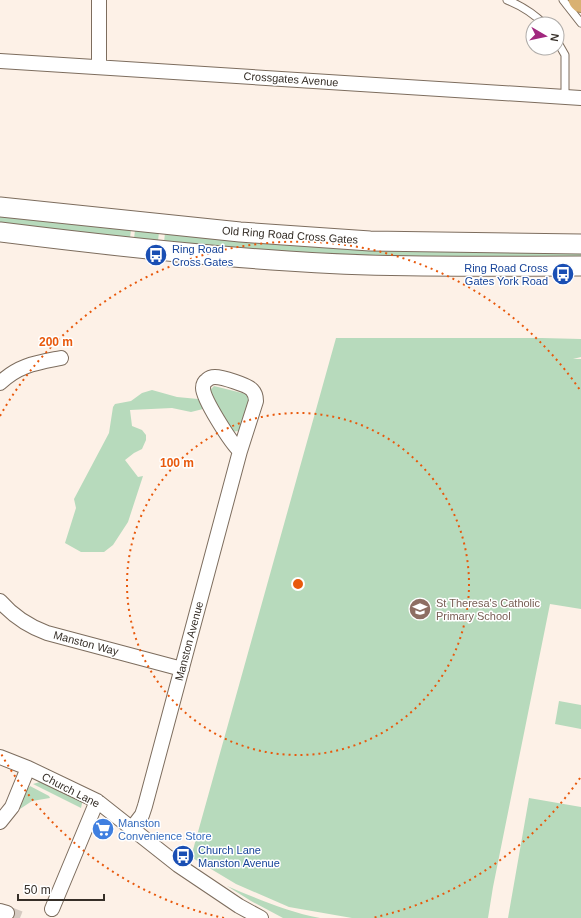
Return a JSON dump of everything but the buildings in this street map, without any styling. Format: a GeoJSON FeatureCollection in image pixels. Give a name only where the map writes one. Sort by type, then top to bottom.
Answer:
{"type":"FeatureCollection","features":[{"type":"Feature","properties":{"kind":"main road","name":"Old Ring Road Cross Gates"},"geometry":{"type":"LineString","coordinates":[[0,207],[240,232],[362,240],[581,244]]}},
{"type":"Feature","properties":{"kind":"main road"},"geometry":{"type":"LineString","coordinates":[[0,232],[160,251],[290,261],[393,266],[581,266]]}},
{"type":"Feature","properties":{"kind":"street"},"geometry":{"type":"LineString","coordinates":[[99,67],[100,0]]}},
{"type":"Feature","properties":{"kind":"street","name":"Crossgates Avenue"},"geometry":{"type":"LineString","coordinates":[[0,61],[581,98]]}},
{"type":"Feature","properties":{"kind":"street"},"geometry":{"type":"LineString","coordinates":[[0,383],[10,374],[22,367],[61,358]]}},
{"type":"Feature","properties":{"kind":"street","name":"Manston Avenue"},"geometry":{"type":"LineString","coordinates":[[132,828],[142,815],[145,806],[240,451],[256,401],[255,392],[249,386],[218,377],[207,379],[203,385],[204,392],[222,426],[240,451]]}},
{"type":"Feature","properties":{"kind":"street","name":"Manston Way"},"geometry":{"type":"LineString","coordinates":[[0,601],[19,619],[47,633],[182,669]]}},
{"type":"Feature","properties":{"kind":"street"},"geometry":{"type":"LineString","coordinates":[[0,757],[28,768]]}},
{"type":"Feature","properties":{"kind":"street","name":"Church Lane"},"geometry":{"type":"LineString","coordinates":[[0,822],[12,806],[28,768],[97,801],[183,869],[260,918]]}},
{"type":"Feature","properties":{"kind":"street"},"geometry":{"type":"LineString","coordinates":[[52,909],[97,801]]}},
{"type":"Feature","properties":{"kind":"lane"},"geometry":{"type":"LineString","coordinates":[[508,0],[522,6],[537,16]]}},
{"type":"Feature","properties":{"kind":"lane"},"geometry":{"type":"LineString","coordinates":[[563,0],[581,23]]}},
{"type":"Feature","properties":{"kind":"lane"},"geometry":{"type":"LineString","coordinates":[[565,56],[565,97]]}},
{"type":"Feature","properties":{"kind":"green space"},"geometry":{"type":"Polygon","coordinates":[[[0,216],[131,230],[130,238],[0,225],[0,216]]]}},
{"type":"Feature","properties":{"kind":"green space"},"geometry":{"type":"Polygon","coordinates":[[[135,230],[159,232],[158,241],[134,239],[135,230]]]}},
{"type":"Feature","properties":{"kind":"green space"},"geometry":{"type":"Polygon","coordinates":[[[165,233],[581,252],[581,261],[329,255],[164,242],[165,233]]]}},
{"type":"Feature","properties":{"kind":"green space","name":"St Theresa's Catholic Primary School"},"geometry":{"type":"Polygon","coordinates":[[[336,338],[581,339],[581,357],[573,359],[581,359],[581,609],[550,604],[488,918],[352,918],[289,907],[236,884],[191,857],[336,338]]]}},
{"type":"Feature","properties":{"kind":"green space"},"geometry":{"type":"Polygon","coordinates":[[[214,386],[246,394],[250,399],[239,431],[230,432],[209,391],[214,386]]]}},
{"type":"Feature","properties":{"kind":"green space"},"geometry":{"type":"Polygon","coordinates":[[[152,390],[177,397],[198,399],[203,409],[191,412],[172,408],[130,410],[132,426],[142,430],[146,435],[146,440],[142,449],[125,460],[138,477],[143,476],[128,522],[113,545],[104,552],[81,552],[65,543],[76,508],[74,499],[109,433],[113,407],[115,404],[131,401],[142,393],[152,390]]]}},
{"type":"Feature","properties":{"kind":"green space"},"geometry":{"type":"Polygon","coordinates":[[[559,701],[581,705],[581,729],[555,724],[559,701]]]}},
{"type":"Feature","properties":{"kind":"green space"},"geometry":{"type":"Polygon","coordinates":[[[43,781],[83,799],[81,808],[33,784],[43,781]]]}},
{"type":"Feature","properties":{"kind":"green space"},"geometry":{"type":"Polygon","coordinates":[[[30,786],[49,796],[50,798],[32,801],[20,809],[18,808],[25,792],[30,786]]]}},
{"type":"Feature","properties":{"kind":"green space"},"geometry":{"type":"Polygon","coordinates":[[[529,798],[581,807],[581,918],[508,918],[529,798]]]}},
{"type":"Feature","properties":{"kind":"green space"},"geometry":{"type":"Polygon","coordinates":[[[227,886],[284,909],[320,918],[283,918],[227,886]]]}},
{"type":"Feature","properties":{"kind":"tunnel"},"geometry":{"type":"LineString","coordinates":[[7,913],[20,918]]}},
{"type":"Feature","properties":{"kind":"place","name":"Ring Road Cross Gates"},"geometry":{"type":"Point","coordinates":[156,255]}},
{"type":"Feature","properties":{"kind":"place","name":"Ring Road Cross Gates York Road"},"geometry":{"type":"Point","coordinates":[563,274]}},
{"type":"Feature","properties":{"kind":"place","name":"St Theresa's Catholic Primary School"},"geometry":{"type":"Point","coordinates":[420,609]}},
{"type":"Feature","properties":{"kind":"place","name":"Manston Convenience Store"},"geometry":{"type":"Point","coordinates":[103,829]}},
{"type":"Feature","properties":{"kind":"place","name":"Church Lane Manston Avenue"},"geometry":{"type":"Point","coordinates":[183,856]}}]}
